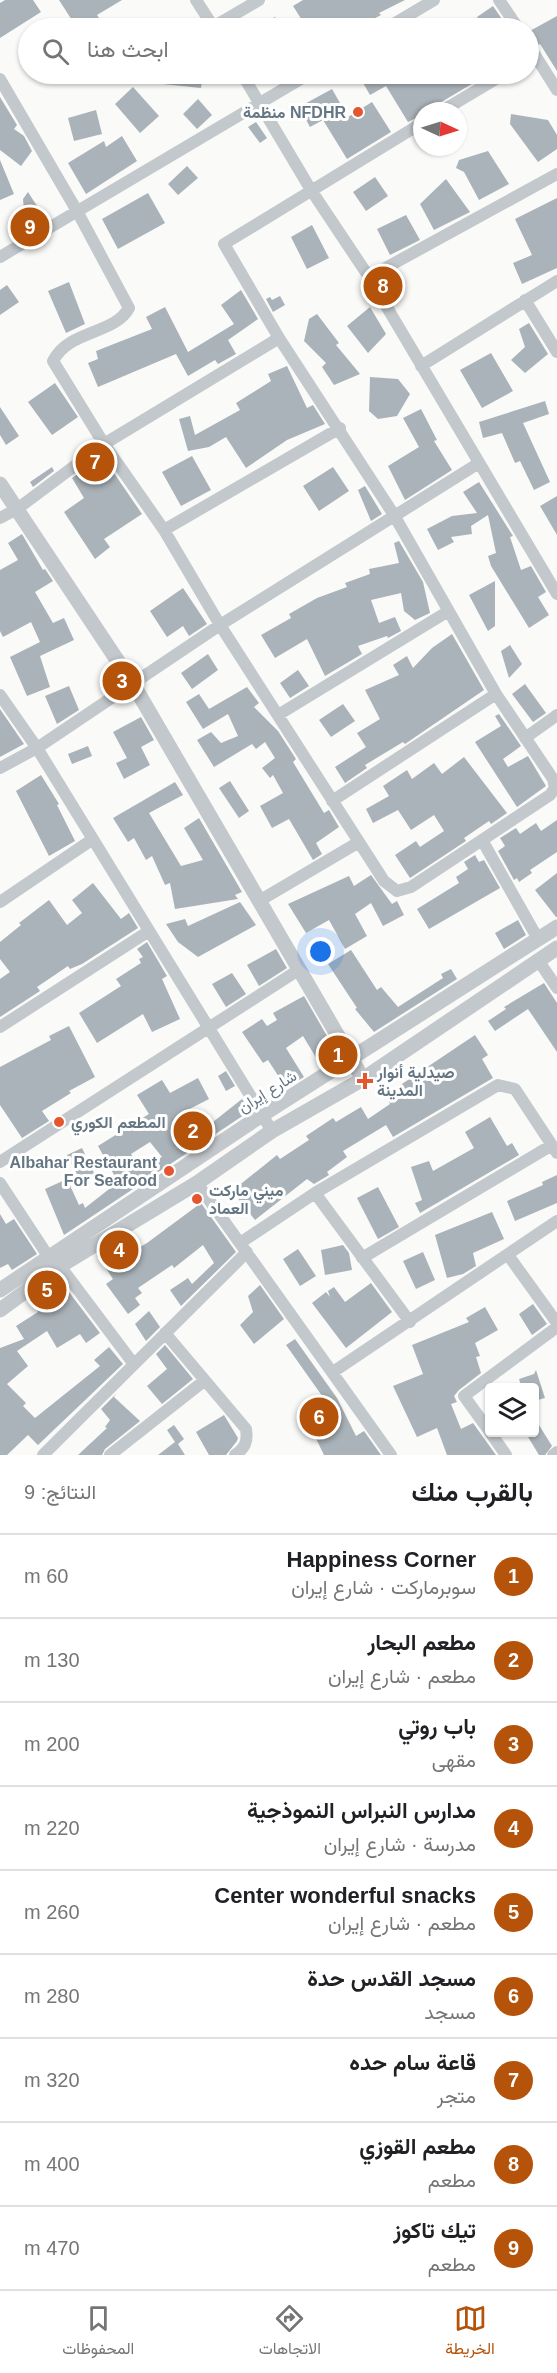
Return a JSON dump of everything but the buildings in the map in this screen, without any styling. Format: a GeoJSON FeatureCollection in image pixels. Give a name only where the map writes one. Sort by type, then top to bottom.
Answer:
{"type":"FeatureCollection","features":[{"type":"Feature","properties":{"kind":"street"},"geometry":{"type":"LineString","coordinates":[[196,0],[207,18]]}},
{"type":"Feature","properties":{"kind":"street"},"geometry":{"type":"LineString","coordinates":[[229,18],[259,0]]}},
{"type":"Feature","properties":{"kind":"street"},"geometry":{"type":"LineString","coordinates":[[399,18],[415,5],[434,0]]}},
{"type":"Feature","properties":{"kind":"street"},"geometry":{"type":"LineString","coordinates":[[499,0],[511,18]]}},
{"type":"Feature","properties":{"kind":"street"},"geometry":{"type":"LineString","coordinates":[[539,64],[557,90]]}},
{"type":"Feature","properties":{"kind":"street"},"geometry":{"type":"LineString","coordinates":[[0,79],[77,211],[129,308],[124,318],[66,344],[53,361],[104,444],[165,530],[220,625],[332,801],[384,881],[397,891],[411,887],[550,795],[555,788],[553,779],[496,694],[447,612],[394,515],[340,428],[279,338],[224,244],[413,128]]}},
{"type":"Feature","properties":{"kind":"street"},"geometry":{"type":"LineString","coordinates":[[248,84],[311,190],[369,278],[557,592]]}},
{"type":"Feature","properties":{"kind":"street"},"geometry":{"type":"LineString","coordinates":[[0,257],[292,84]]}},
{"type":"Feature","properties":{"kind":"street"},"geometry":{"type":"LineString","coordinates":[[457,102],[487,84]]}},
{"type":"Feature","properties":{"kind":"street"},"geometry":{"type":"LineString","coordinates":[[369,278],[557,174]]}},
{"type":"Feature","properties":{"kind":"street"},"geometry":{"type":"LineString","coordinates":[[421,366],[557,281]]}},
{"type":"Feature","properties":{"kind":"street"},"geometry":{"type":"LineString","coordinates":[[525,300],[557,352]]}},
{"type":"Feature","properties":{"kind":"street"},"geometry":{"type":"LineString","coordinates":[[0,518],[16,509],[104,444],[279,338]]}},
{"type":"Feature","properties":{"kind":"street"},"geometry":{"type":"LineString","coordinates":[[165,530],[340,428]]}},
{"type":"Feature","properties":{"kind":"street"},"geometry":{"type":"LineString","coordinates":[[0,768],[37,748],[220,625],[479,463]]}},
{"type":"Feature","properties":{"kind":"street"},"geometry":{"type":"LineString","coordinates":[[0,484],[133,684],[353,1058],[363,1079]]}},
{"type":"Feature","properties":{"kind":"street"},"geometry":{"type":"LineString","coordinates":[[278,715],[447,612]]}},
{"type":"Feature","properties":{"kind":"street"},"geometry":{"type":"LineString","coordinates":[[332,801],[496,694]]}},
{"type":"Feature","properties":{"kind":"street"},"geometry":{"type":"LineString","coordinates":[[0,695],[37,748],[272,1131]]}},
{"type":"Feature","properties":{"kind":"street"},"geometry":{"type":"LineString","coordinates":[[525,738],[557,715]]}},
{"type":"Feature","properties":{"kind":"street"},"geometry":{"type":"LineString","coordinates":[[0,902],[93,839]]}},
{"type":"Feature","properties":{"kind":"street"},"geometry":{"type":"LineString","coordinates":[[482,840],[538,939],[538,960],[557,988]]}},
{"type":"Feature","properties":{"kind":"street"},"geometry":{"type":"LineString","coordinates":[[260,901],[359,842]]}},
{"type":"Feature","properties":{"kind":"street","name":"شارع إيران"},"geometry":{"type":"LineString","coordinates":[[0,1310],[54,1261],[262,1115],[557,927]]}},
{"type":"Feature","properties":{"kind":"street"},"geometry":{"type":"LineString","coordinates":[[0,1027],[149,931]]}},
{"type":"Feature","properties":{"kind":"street","name":"شارع إيران"},"geometry":{"type":"LineString","coordinates":[[0,1290],[197,1183],[272,1131],[363,1079],[557,948]]}},
{"type":"Feature","properties":{"kind":"street"},"geometry":{"type":"LineString","coordinates":[[0,1162],[300,969]]}},
{"type":"Feature","properties":{"kind":"street"},"geometry":{"type":"LineString","coordinates":[[43,1455],[165,1333],[244,1247],[315,1193],[498,1085],[515,1089],[554,1149],[362,1258]]}},
{"type":"Feature","properties":{"kind":"street"},"geometry":{"type":"LineString","coordinates":[[0,1183],[54,1261],[133,1363]]}},
{"type":"Feature","properties":{"kind":"street"},"geometry":{"type":"LineString","coordinates":[[197,1183],[333,1372],[386,1453]]}},
{"type":"Feature","properties":{"kind":"street"},"geometry":{"type":"LineString","coordinates":[[315,1193],[410,1322]]}},
{"type":"Feature","properties":{"kind":"street"},"geometry":{"type":"LineString","coordinates":[[333,1372],[557,1221]]}},
{"type":"Feature","properties":{"kind":"street"},"geometry":{"type":"LineString","coordinates":[[485,1425],[464,1396],[557,1325],[508,1255]]}},
{"type":"Feature","properties":{"kind":"street"},"geometry":{"type":"LineString","coordinates":[[165,1333],[246,1429],[248,1440],[243,1449],[235,1455]]}},
{"type":"Feature","properties":{"kind":"street"},"geometry":{"type":"LineString","coordinates":[[110,1455],[204,1381]]}},
{"type":"Feature","properties":{"kind":"street"},"geometry":{"type":"LineString","coordinates":[[493,1437],[506,1455]]}},
{"type":"Feature","properties":{"kind":"place","name":"منظمة NFDHR"},"geometry":{"type":"Point","coordinates":[358,112]}},
{"type":"Feature","properties":{"kind":"place","name":"تيك تاكوز"},"geometry":{"type":"Point","coordinates":[30,227]}},
{"type":"Feature","properties":{"kind":"place","name":"مطعم القوزي"},"geometry":{"type":"Point","coordinates":[383,286]}},
{"type":"Feature","properties":{"kind":"place","name":"قاعة سام حده"},"geometry":{"type":"Point","coordinates":[95,462]}},
{"type":"Feature","properties":{"kind":"place","name":"باب روتي"},"geometry":{"type":"Point","coordinates":[122,681]}},
{"type":"Feature","properties":{"kind":"place","name":"Happiness Corner"},"geometry":{"type":"Point","coordinates":[338,1055]}},
{"type":"Feature","properties":{"kind":"place","name":"صيدلية أنوار المدينة"},"geometry":{"type":"Point","coordinates":[365,1081]}},
{"type":"Feature","properties":{"kind":"place","name":"المطعم الكوري"},"geometry":{"type":"Point","coordinates":[59,1122]}},
{"type":"Feature","properties":{"kind":"place","name":"مطعم البحار"},"geometry":{"type":"Point","coordinates":[193,1131]}},
{"type":"Feature","properties":{"kind":"place","name":"Albahar Restaurant For Seafood"},"geometry":{"type":"Point","coordinates":[169,1171]}},
{"type":"Feature","properties":{"kind":"place","name":"ميني ماركت العماد"},"geometry":{"type":"Point","coordinates":[197,1199]}},
{"type":"Feature","properties":{"kind":"place","name":"مدارس النبراس النموذجية"},"geometry":{"type":"Point","coordinates":[119,1250]}},
{"type":"Feature","properties":{"kind":"place","name":"Center wonderful snacks"},"geometry":{"type":"Point","coordinates":[47,1290]}},
{"type":"Feature","properties":{"kind":"place","name":"مسجد القدس حدة"},"geometry":{"type":"Point","coordinates":[319,1417]}}]}
